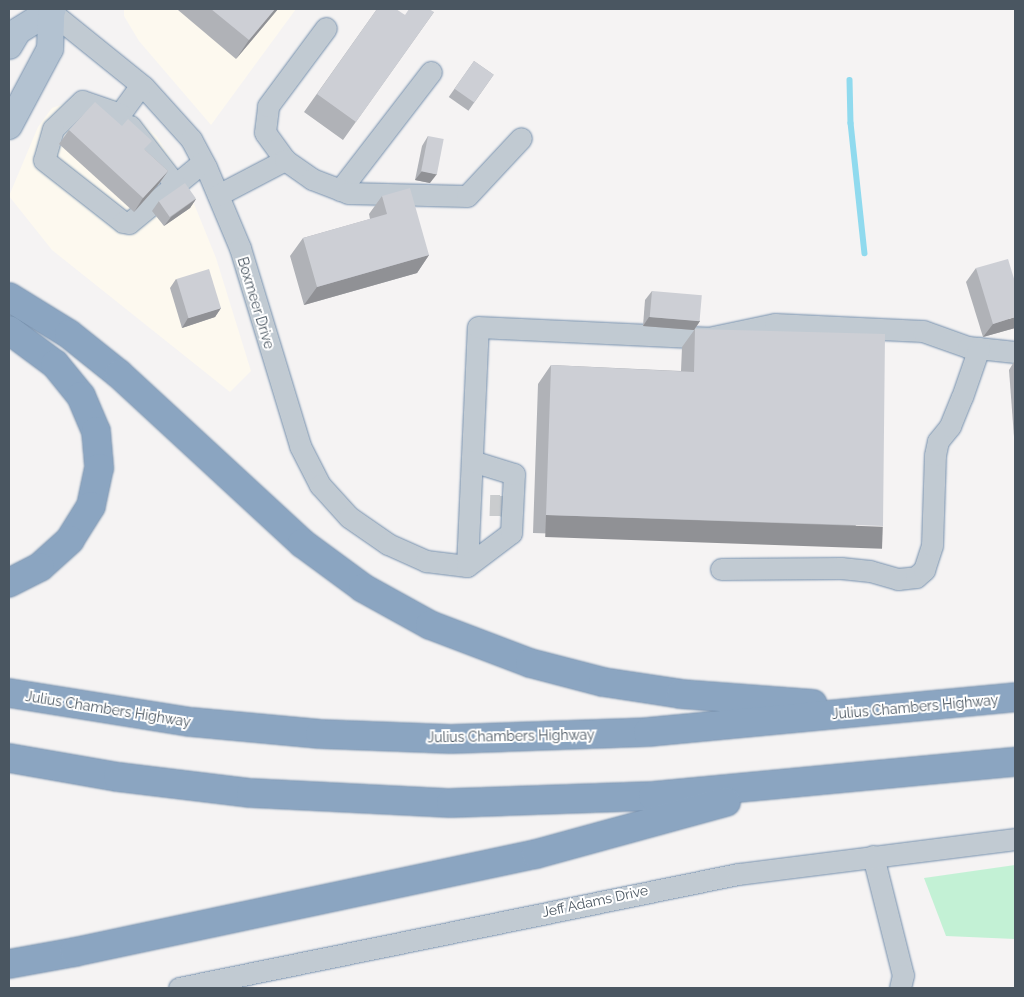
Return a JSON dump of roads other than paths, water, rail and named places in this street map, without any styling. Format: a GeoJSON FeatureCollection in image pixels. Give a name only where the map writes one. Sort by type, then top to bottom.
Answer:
{"type":"FeatureCollection","features":[{"type":"Feature","properties":{"kind":"highway"},"geometry":{"type":"LineString","coordinates":[[9,297],[69,334],[120,374],[302,543],[363,588],[430,626],[530,663],[612,684],[681,694],[892,709]]}},
{"type":"Feature","properties":{"kind":"highway"},"geometry":{"type":"LineString","coordinates":[[9,330],[55,364],[81,396],[96,431],[99,468],[91,506],[70,540],[40,567],[9,583]]}},
{"type":"Feature","properties":{"kind":"highway","name":"Julius Chambers Highway"},"geometry":{"type":"LineString","coordinates":[[9,693],[191,722],[394,738],[592,736],[1015,698]]}},
{"type":"Feature","properties":{"kind":"highway"},"geometry":{"type":"LineString","coordinates":[[9,758],[183,786],[383,801],[586,800],[796,783],[1015,762]]}},
{"type":"Feature","properties":{"kind":"highway"},"geometry":{"type":"LineString","coordinates":[[9,964],[536,854],[796,783]]}},
{"type":"Feature","properties":{"kind":"main road"},"geometry":{"type":"LineString","coordinates":[[9,46],[18,31],[52,10]]}},
{"type":"Feature","properties":{"kind":"main road"},"geometry":{"type":"LineString","coordinates":[[9,126],[50,49],[52,10]]}},
{"type":"Feature","properties":{"kind":"street","name":"Boxmeer Drive"},"geometry":{"type":"LineString","coordinates":[[52,10],[141,85],[170,112],[191,139],[218,195],[240,248],[300,446],[320,484],[349,517],[388,544],[426,561],[467,566]]}},
{"type":"Feature","properties":{"kind":"street"},"geometry":{"type":"LineString","coordinates":[[326,28],[268,106],[265,132],[285,160],[312,178],[348,194],[467,196],[520,138]]}},
{"type":"Feature","properties":{"kind":"street"},"geometry":{"type":"LineString","coordinates":[[340,190],[431,72]]}},
{"type":"Feature","properties":{"kind":"street"},"geometry":{"type":"LineString","coordinates":[[120,114],[141,85]]}},
{"type":"Feature","properties":{"kind":"street"},"geometry":{"type":"LineString","coordinates":[[176,185],[120,114],[82,101],[53,129],[44,160],[124,222],[129,223],[176,185],[203,162]]}},
{"type":"Feature","properties":{"kind":"street"},"geometry":{"type":"LineString","coordinates":[[218,195],[285,160]]}},
{"type":"Feature","properties":{"kind":"street"},"geometry":{"type":"LineString","coordinates":[[467,566],[478,327],[708,338],[775,324],[923,331],[979,348],[1015,352]]}},
{"type":"Feature","properties":{"kind":"street"},"geometry":{"type":"LineString","coordinates":[[721,569],[841,568],[870,571],[898,579],[916,577],[924,570],[932,545],[935,455],[938,441],[950,426],[979,348]]}},
{"type":"Feature","properties":{"kind":"street"},"geometry":{"type":"LineString","coordinates":[[467,566],[511,533],[514,474],[501,477],[472,461]]}},
{"type":"Feature","properties":{"kind":"street"},"geometry":{"type":"LineString","coordinates":[[493,547],[500,516]]}},
{"type":"Feature","properties":{"kind":"street","name":"Jeff Adams Drive"},"geometry":{"type":"LineString","coordinates":[[180,988],[665,887],[873,856],[1015,839]]}},
{"type":"Feature","properties":{"kind":"street"},"geometry":{"type":"LineString","coordinates":[[873,856],[902,975],[900,988]]}},
{"type":"Feature","properties":{"kind":"waterway"},"geometry":{"type":"LineString","coordinates":[[850,80],[851,123],[865,253]]}},
{"type":"Feature","properties":{"kind":"tunnel"},"geometry":{"type":"LineString","coordinates":[[500,516],[501,486]]}}]}
